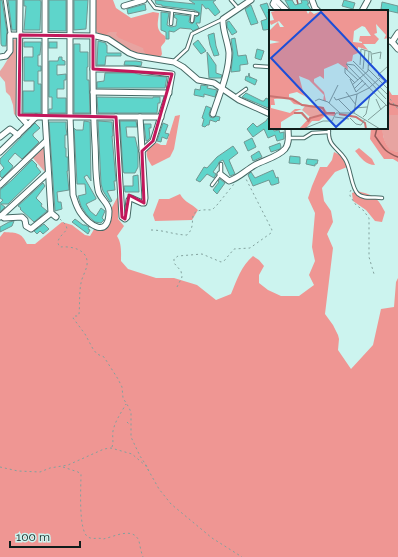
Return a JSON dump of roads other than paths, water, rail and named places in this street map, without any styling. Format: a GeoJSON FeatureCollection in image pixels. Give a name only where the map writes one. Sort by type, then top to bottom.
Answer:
{"type":"FeatureCollection","features":[{"type":"Feature","properties":{"kind":"street"},"geometry":{"type":"LineString","coordinates":[[20,0],[19,115],[28,125]]}},
{"type":"Feature","properties":{"kind":"street"},"geometry":{"type":"LineString","coordinates":[[45,0],[46,141],[51,213],[56,217]]}},
{"type":"Feature","properties":{"kind":"street"},"geometry":{"type":"LineString","coordinates":[[70,0],[70,116],[73,195],[75,204],[80,212],[86,219],[102,229],[107,224],[109,210],[98,190],[93,117],[92,0]]}},
{"type":"Feature","properties":{"kind":"street"},"geometry":{"type":"LineString","coordinates":[[127,3],[144,0]]}},
{"type":"Feature","properties":{"kind":"street"},"geometry":{"type":"LineString","coordinates":[[212,114],[213,105],[222,88],[229,53],[222,24],[223,19],[250,0]]}},
{"type":"Feature","properties":{"kind":"street"},"geometry":{"type":"LineString","coordinates":[[275,0],[273,4],[277,10]]}},
{"type":"Feature","properties":{"kind":"street"},"geometry":{"type":"LineString","coordinates":[[275,0],[285,10]]}},
{"type":"Feature","properties":{"kind":"street"},"geometry":{"type":"LineString","coordinates":[[312,0],[317,10]]}},
{"type":"Feature","properties":{"kind":"street"},"geometry":{"type":"LineString","coordinates":[[363,10],[368,0]]}},
{"type":"Feature","properties":{"kind":"street"},"geometry":{"type":"LineString","coordinates":[[398,33],[390,41],[398,49]]}},
{"type":"Feature","properties":{"kind":"street"},"geometry":{"type":"LineString","coordinates":[[0,57],[6,56],[10,51],[10,35],[93,36],[108,39],[129,53],[137,56],[174,62],[198,80],[214,83],[234,97],[269,114]]}},
{"type":"Feature","properties":{"kind":"street"},"geometry":{"type":"LineString","coordinates":[[93,69],[133,69],[172,74],[169,93],[153,141],[142,151]]}},
{"type":"Feature","properties":{"kind":"street"},"geometry":{"type":"LineString","coordinates":[[93,92],[169,93]]}},
{"type":"Feature","properties":{"kind":"street"},"geometry":{"type":"LineString","coordinates":[[21,117],[161,117]]}},
{"type":"Feature","properties":{"kind":"street"},"geometry":{"type":"LineString","coordinates":[[0,152],[36,117]]}},
{"type":"Feature","properties":{"kind":"street"},"geometry":{"type":"LineString","coordinates":[[116,117],[122,217],[125,219],[127,217],[129,200],[131,198],[142,204],[145,198],[140,117]]}},
{"type":"Feature","properties":{"kind":"street"},"geometry":{"type":"LineString","coordinates":[[0,137],[10,129],[18,135]]}},
{"type":"Feature","properties":{"kind":"street"},"geometry":{"type":"LineString","coordinates":[[220,174],[229,181],[237,178],[256,165],[276,156],[286,149],[289,138],[288,129]]}},
{"type":"Feature","properties":{"kind":"street"},"geometry":{"type":"LineString","coordinates":[[0,185],[46,141]]}},
{"type":"Feature","properties":{"kind":"street"},"geometry":{"type":"LineString","coordinates":[[48,173],[1,216],[4,218],[22,217],[25,220],[26,226],[31,229],[51,213]]}},
{"type":"Feature","properties":{"kind":"lane"},"geometry":{"type":"LineString","coordinates":[[5,0],[10,35]]}},
{"type":"Feature","properties":{"kind":"lane"},"geometry":{"type":"LineString","coordinates":[[149,0],[155,8],[197,14]]}},
{"type":"Feature","properties":{"kind":"lane"},"geometry":{"type":"LineString","coordinates":[[231,0],[238,8]]}},
{"type":"Feature","properties":{"kind":"lane"},"geometry":{"type":"LineString","coordinates":[[171,24],[172,11]]}},
{"type":"Feature","properties":{"kind":"lane"},"geometry":{"type":"LineString","coordinates":[[192,20],[193,14]]}},
{"type":"Feature","properties":{"kind":"lane"},"geometry":{"type":"LineString","coordinates":[[174,62],[187,48],[192,34],[223,19]]}},
{"type":"Feature","properties":{"kind":"lane"},"geometry":{"type":"LineString","coordinates":[[255,66],[269,67]]}},
{"type":"Feature","properties":{"kind":"lane"},"geometry":{"type":"LineString","coordinates":[[234,97],[246,89]]}},
{"type":"Feature","properties":{"kind":"lane"},"geometry":{"type":"LineString","coordinates":[[289,138],[304,138],[312,133],[329,130],[331,144],[345,160],[351,174],[355,191],[365,198],[382,198]]}},
{"type":"Feature","properties":{"kind":"lane"},"geometry":{"type":"LineString","coordinates":[[212,184],[220,174],[221,164]]}},
{"type":"Feature","properties":{"kind":"waterway"},"geometry":{"type":"LineString","coordinates":[[297,0],[298,4]]}},
{"type":"Feature","properties":{"kind":"waterway"},"geometry":{"type":"LineString","coordinates":[[388,102],[398,106]]}},
{"type":"Feature","properties":{"kind":"waterway"},"geometry":{"type":"LineString","coordinates":[[377,129],[375,136],[382,146],[387,151],[398,157]]}}]}
